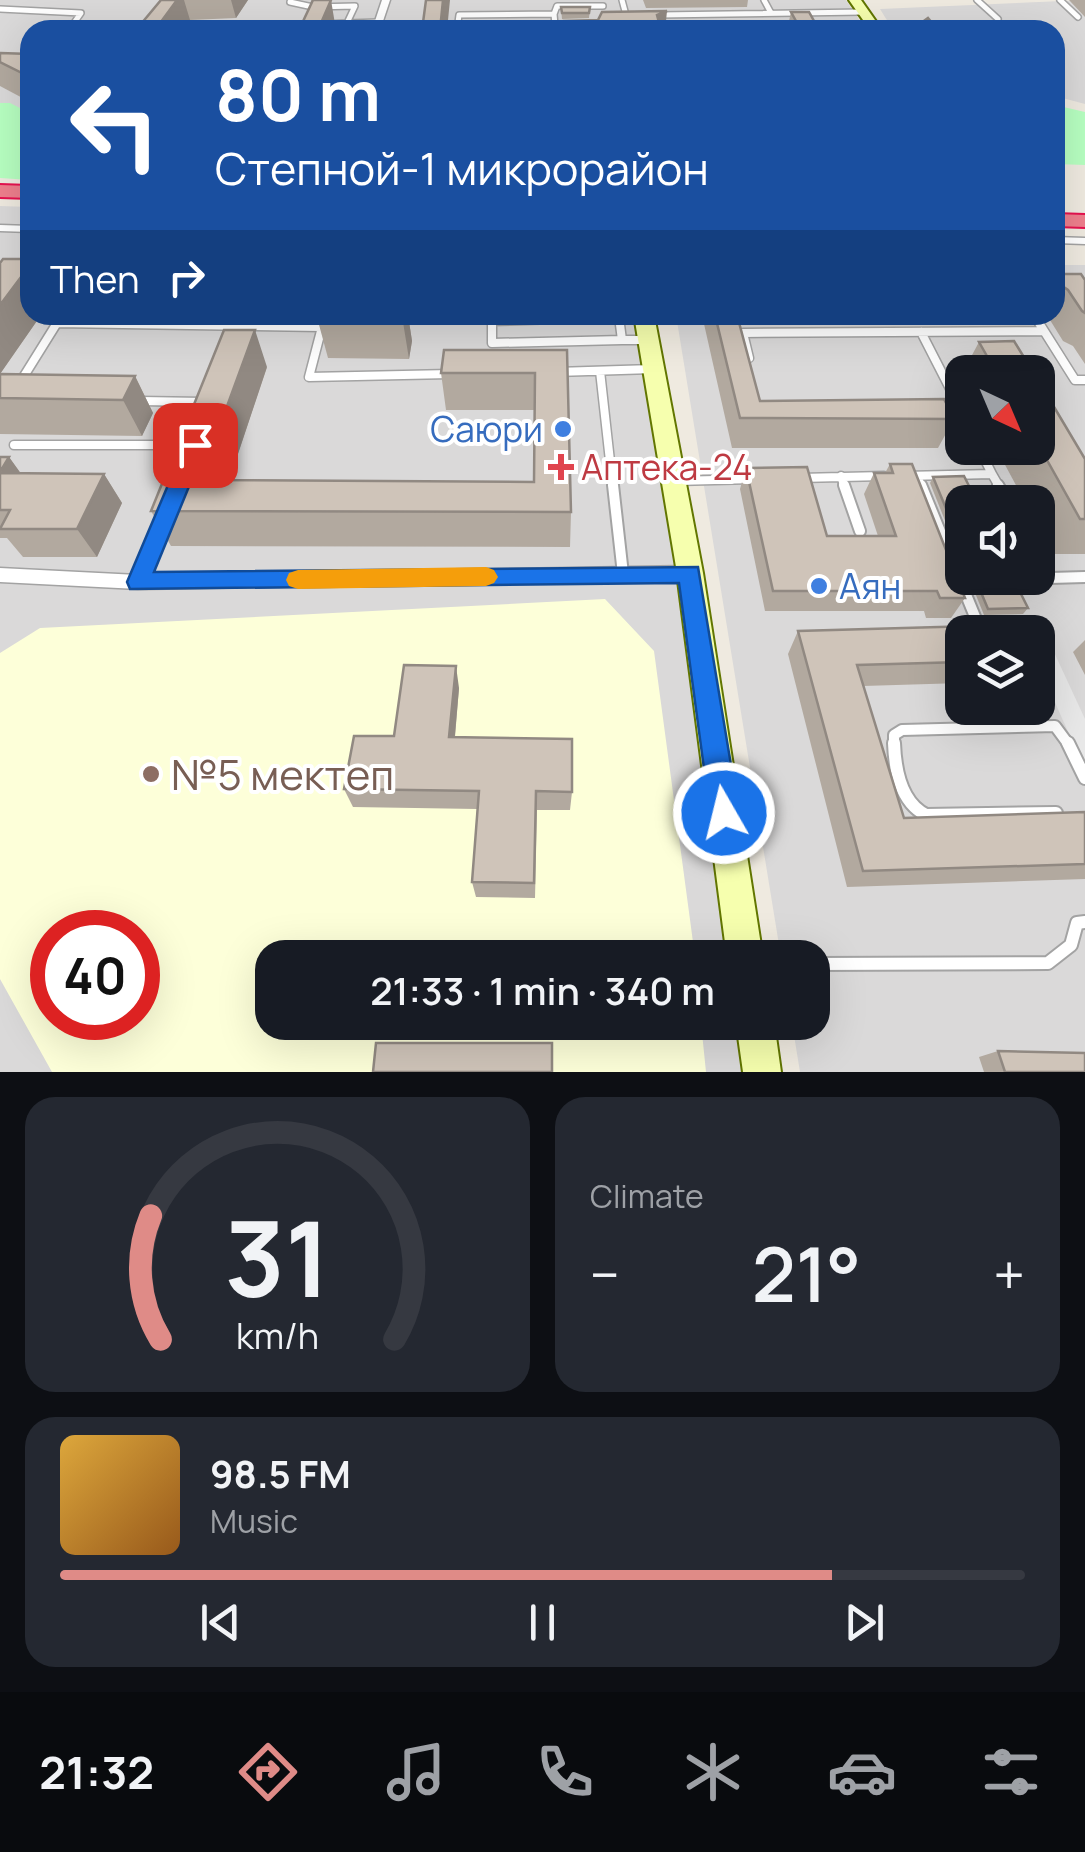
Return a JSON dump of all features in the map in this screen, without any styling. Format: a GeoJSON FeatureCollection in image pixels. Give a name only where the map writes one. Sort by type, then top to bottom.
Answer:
{"type":"FeatureCollection","features":[{"type":"Feature","properties":{"kind":"street"},"geometry":{"type":"LineString","coordinates":[[855,0],[869,20]]}},
{"type":"Feature","properties":{"kind":"street"},"geometry":{"type":"LineString","coordinates":[[638,332],[653,370],[690,574],[743,940]]}},
{"type":"Feature","properties":{"kind":"street"},"geometry":{"type":"LineString","coordinates":[[0,575],[138,582],[690,574]]}},
{"type":"Feature","properties":{"kind":"street"},"geometry":{"type":"LineString","coordinates":[[758,1040],[762,1072]]}},
{"type":"Feature","properties":{"kind":"lane"},"geometry":{"type":"LineString","coordinates":[[622,0],[626,15]]}},
{"type":"Feature","properties":{"kind":"lane"},"geometry":{"type":"LineString","coordinates":[[764,0],[772,14]]}},
{"type":"Feature","properties":{"kind":"lane"},"geometry":{"type":"LineString","coordinates":[[976,0],[998,18]]}},
{"type":"Feature","properties":{"kind":"lane"},"geometry":{"type":"LineString","coordinates":[[1060,0],[1078,18]]}},
{"type":"Feature","properties":{"kind":"lane"},"geometry":{"type":"LineString","coordinates":[[290,2],[354,6],[349,20]]}},
{"type":"Feature","properties":{"kind":"lane"},"geometry":{"type":"LineString","coordinates":[[554,20],[557,6],[603,6]]}},
{"type":"Feature","properties":{"kind":"lane"},"geometry":{"type":"LineString","coordinates":[[0,10],[81,13],[76,20]]}},
{"type":"Feature","properties":{"kind":"lane"},"geometry":{"type":"LineString","coordinates":[[595,15],[863,12]]}},
{"type":"Feature","properties":{"kind":"lane"},"geometry":{"type":"LineString","coordinates":[[800,13],[804,20]]}},
{"type":"Feature","properties":{"kind":"lane"},"geometry":{"type":"LineString","coordinates":[[458,20],[459,15],[554,14]]}},
{"type":"Feature","properties":{"kind":"lane"},"geometry":{"type":"LineString","coordinates":[[662,15],[663,20]]}},
{"type":"Feature","properties":{"kind":"lane"},"geometry":{"type":"LineString","coordinates":[[9,400],[56,325]]}},
{"type":"Feature","properties":{"kind":"lane"},"geometry":{"type":"LineString","coordinates":[[280,325],[322,327],[309,377],[467,374]]}},
{"type":"Feature","properties":{"kind":"lane"},"geometry":{"type":"LineString","coordinates":[[492,325],[492,343],[638,332]]}},
{"type":"Feature","properties":{"kind":"lane"},"geometry":{"type":"LineString","coordinates":[[840,325],[844,333]]}},
{"type":"Feature","properties":{"kind":"lane"},"geometry":{"type":"LineString","coordinates":[[1040,325],[1076,380],[1085,380]]}},
{"type":"Feature","properties":{"kind":"lane"},"geometry":{"type":"LineString","coordinates":[[750,367],[743,333],[1044,331]]}},
{"type":"Feature","properties":{"kind":"lane"},"geometry":{"type":"LineString","coordinates":[[921,332],[945,379]]}},
{"type":"Feature","properties":{"kind":"lane"},"geometry":{"type":"LineString","coordinates":[[600,370],[623,574]]}},
{"type":"Feature","properties":{"kind":"lane"},"geometry":{"type":"LineString","coordinates":[[543,372],[653,370]]}},
{"type":"Feature","properties":{"kind":"lane"},"geometry":{"type":"LineString","coordinates":[[136,401],[213,402],[207,416]]}},
{"type":"Feature","properties":{"kind":"lane"},"geometry":{"type":"LineString","coordinates":[[926,422],[945,422]]}},
{"type":"Feature","properties":{"kind":"lane"},"geometry":{"type":"LineString","coordinates":[[14,445],[195,445],[188,462]]}},
{"type":"Feature","properties":{"kind":"lane"},"geometry":{"type":"LineString","coordinates":[[988,465],[998,485]]}},
{"type":"Feature","properties":{"kind":"lane"},"geometry":{"type":"LineString","coordinates":[[787,478],[992,474]]}},
{"type":"Feature","properties":{"kind":"lane"},"geometry":{"type":"LineString","coordinates":[[840,476],[860,532]]}},
{"type":"Feature","properties":{"kind":"lane"},"geometry":{"type":"LineString","coordinates":[[917,476],[974,615]]}},
{"type":"Feature","properties":{"kind":"lane"},"geometry":{"type":"LineString","coordinates":[[672,481],[770,478]]}},
{"type":"Feature","properties":{"kind":"lane"},"geometry":{"type":"LineString","coordinates":[[138,582],[167,514]]}},
{"type":"Feature","properties":{"kind":"lane"},"geometry":{"type":"LineString","coordinates":[[1055,578],[1085,577]]}},
{"type":"Feature","properties":{"kind":"lane"},"geometry":{"type":"LineString","coordinates":[[1065,812],[914,812],[892,745],[894,735],[902,730],[1055,726],[1064,732],[1085,778]]}},
{"type":"Feature","properties":{"kind":"lane"},"geometry":{"type":"LineString","coordinates":[[830,964],[1048,964],[1070,945],[1077,924],[1085,922]]}},
{"type":"Feature","properties":{"kind":"shaded area"},"geometry":{"type":"Polygon","coordinates":[[[0,0],[846,0],[859,20],[20,20],[20,112],[0,103],[0,0]]]}},
{"type":"Feature","properties":{"kind":"shaded area"},"geometry":{"type":"Polygon","coordinates":[[[1085,0],[1085,104],[1065,99],[1065,20],[887,20],[880,9],[1085,0]]]}},
{"type":"Feature","properties":{"kind":"shaded area"},"geometry":{"type":"Polygon","coordinates":[[[0,206],[20,207],[20,325],[648,325],[744,940],[255,940],[255,1040],[759,1040],[764,1072],[0,1072],[0,206]]]}},
{"type":"Feature","properties":{"kind":"shaded area"},"geometry":{"type":"Polygon","coordinates":[[[1065,265],[1085,265],[1085,1072],[800,1072],[795,1040],[830,1040],[830,940],[778,940],[678,325],[1065,325],[1065,265]]]}},
{"type":"Feature","properties":{"kind":"shaded area"},"geometry":{"type":"Polygon","coordinates":[[[605,599],[654,651],[693,940],[255,940],[255,1040],[703,1040],[706,1072],[52,1072],[34,1040],[160,1040],[160,910],[30,910],[30,1033],[0,979],[0,653],[40,628],[605,599]]]}},
{"type":"Feature","properties":{"kind":"shaded area"},"geometry":{"type":"Polygon","coordinates":[[[1055,654],[1085,719],[1085,770],[1055,702],[1055,654]]]}},
{"type":"Feature","properties":{"kind":"green space"},"geometry":{"type":"Polygon","coordinates":[[[0,103],[10,103],[20,108],[20,179],[0,178],[0,103]]]}},
{"type":"Feature","properties":{"kind":"green space"},"geometry":{"type":"Polygon","coordinates":[[[1065,107],[1085,112],[1085,165],[1065,164],[1065,107]]]}},
{"type":"Feature","properties":{"kind":"building"},"geometry":{"type":"Polygon","coordinates":[[[161,0],[177,0],[162,20],[144,20],[161,0]]]}},
{"type":"Feature","properties":{"kind":"building"},"geometry":{"type":"Polygon","coordinates":[[[313,0],[331,0],[322,20],[304,20],[313,0]]]}},
{"type":"Feature","properties":{"kind":"building"},"geometry":{"type":"Polygon","coordinates":[[[426,0],[443,0],[441,20],[423,20],[426,0]]]}},
{"type":"Feature","properties":{"kind":"building"},"geometry":{"type":"Polygon","coordinates":[[[561,7],[590,7],[589,13],[562,13],[561,7]]]}},
{"type":"Feature","properties":{"kind":"building"},"geometry":{"type":"Polygon","coordinates":[[[667,11],[657,15],[658,20],[598,20],[602,12],[667,11]]]}},
{"type":"Feature","properties":{"kind":"building"},"geometry":{"type":"Polygon","coordinates":[[[791,12],[809,12],[813,20],[795,20],[791,12]]]}},
{"type":"Feature","properties":{"kind":"building"},"geometry":{"type":"Polygon","coordinates":[[[0,53],[20,54],[20,72],[0,62],[0,53]]]}},
{"type":"Feature","properties":{"kind":"building"},"geometry":{"type":"Polygon","coordinates":[[[3,259],[20,259],[20,278],[0,305],[3,259]]]}},
{"type":"Feature","properties":{"kind":"building"},"geometry":{"type":"Polygon","coordinates":[[[1065,274],[1081,274],[1085,280],[1085,313],[1082,311],[1068,290],[1065,274]]]}},
{"type":"Feature","properties":{"kind":"building"},"geometry":{"type":"Polygon","coordinates":[[[717,325],[740,325],[760,401],[944,399],[945,419],[740,418],[717,325]]]}},
{"type":"Feature","properties":{"kind":"building"},"geometry":{"type":"Polygon","coordinates":[[[224,330],[255,330],[200,480],[534,482],[535,373],[441,373],[444,350],[567,350],[571,512],[151,511],[224,330]]]}},
{"type":"Feature","properties":{"kind":"building"},"geometry":{"type":"Polygon","coordinates":[[[1014,341],[1023,355],[986,355],[979,342],[1014,341]]]}},
{"type":"Feature","properties":{"kind":"building"},"geometry":{"type":"Polygon","coordinates":[[[0,374],[135,376],[123,400],[0,398],[0,374]]]}},
{"type":"Feature","properties":{"kind":"building"},"geometry":{"type":"Polygon","coordinates":[[[1055,409],[1085,459],[1085,519],[1080,519],[1050,465],[1055,465],[1055,409]]]}},
{"type":"Feature","properties":{"kind":"building"},"geometry":{"type":"Polygon","coordinates":[[[0,457],[9,457],[0,472],[0,457]]]}},
{"type":"Feature","properties":{"kind":"building"},"geometry":{"type":"Polygon","coordinates":[[[890,464],[912,464],[945,547],[945,595],[965,598],[940,598],[937,591],[773,591],[746,468],[807,467],[827,536],[896,536],[874,473],[893,473],[890,464]]]}},
{"type":"Feature","properties":{"kind":"building"},"geometry":{"type":"Polygon","coordinates":[[[0,473],[104,474],[77,529],[0,529],[10,510],[0,510],[0,473]]]}},
{"type":"Feature","properties":{"kind":"building"},"geometry":{"type":"Polygon","coordinates":[[[964,476],[968,485],[945,485],[945,506],[933,477],[964,476]]]}},
{"type":"Feature","properties":{"kind":"building"},"geometry":{"type":"Polygon","coordinates":[[[982,595],[1022,595],[1028,608],[988,609],[982,595]]]}},
{"type":"Feature","properties":{"kind":"building"},"geometry":{"type":"Polygon","coordinates":[[[945,627],[945,662],[857,665],[904,818],[1085,812],[1085,864],[863,871],[798,631],[945,627]]]}},
{"type":"Feature","properties":{"kind":"building"},"geometry":{"type":"Polygon","coordinates":[[[404,665],[456,666],[449,737],[572,739],[572,792],[536,791],[534,883],[472,882],[479,791],[344,789],[354,736],[394,736],[404,665]]]}},
{"type":"Feature","properties":{"kind":"building"},"geometry":{"type":"Polygon","coordinates":[[[376,1043],[552,1043],[552,1072],[373,1072],[376,1043]]]}},
{"type":"Feature","properties":{"kind":"building"},"geometry":{"type":"Polygon","coordinates":[[[998,1051],[1085,1053],[1085,1072],[1005,1072],[998,1051]]]}},
{"type":"Feature","properties":{"kind":"slow traffic"},"geometry":{"type":"LineString","coordinates":[[298,580],[486,577]]}},
{"type":"Feature","properties":{"kind":"place","name":"Саюри"},"geometry":{"type":"Point","coordinates":[563,429]}},
{"type":"Feature","properties":{"kind":"place","name":"Аптека-24"},"geometry":{"type":"Point","coordinates":[561,467]}},
{"type":"Feature","properties":{"kind":"place","name":"Аян"},"geometry":{"type":"Point","coordinates":[819,586]}},
{"type":"Feature","properties":{"kind":"place","name":"№5 мектеп"},"geometry":{"type":"Point","coordinates":[151,774]}},
{"type":"Feature","properties":{"kind":"route"},"geometry":{"type":"LineString","coordinates":[[195,445],[138,582],[690,574],[724,813]]}}]}
